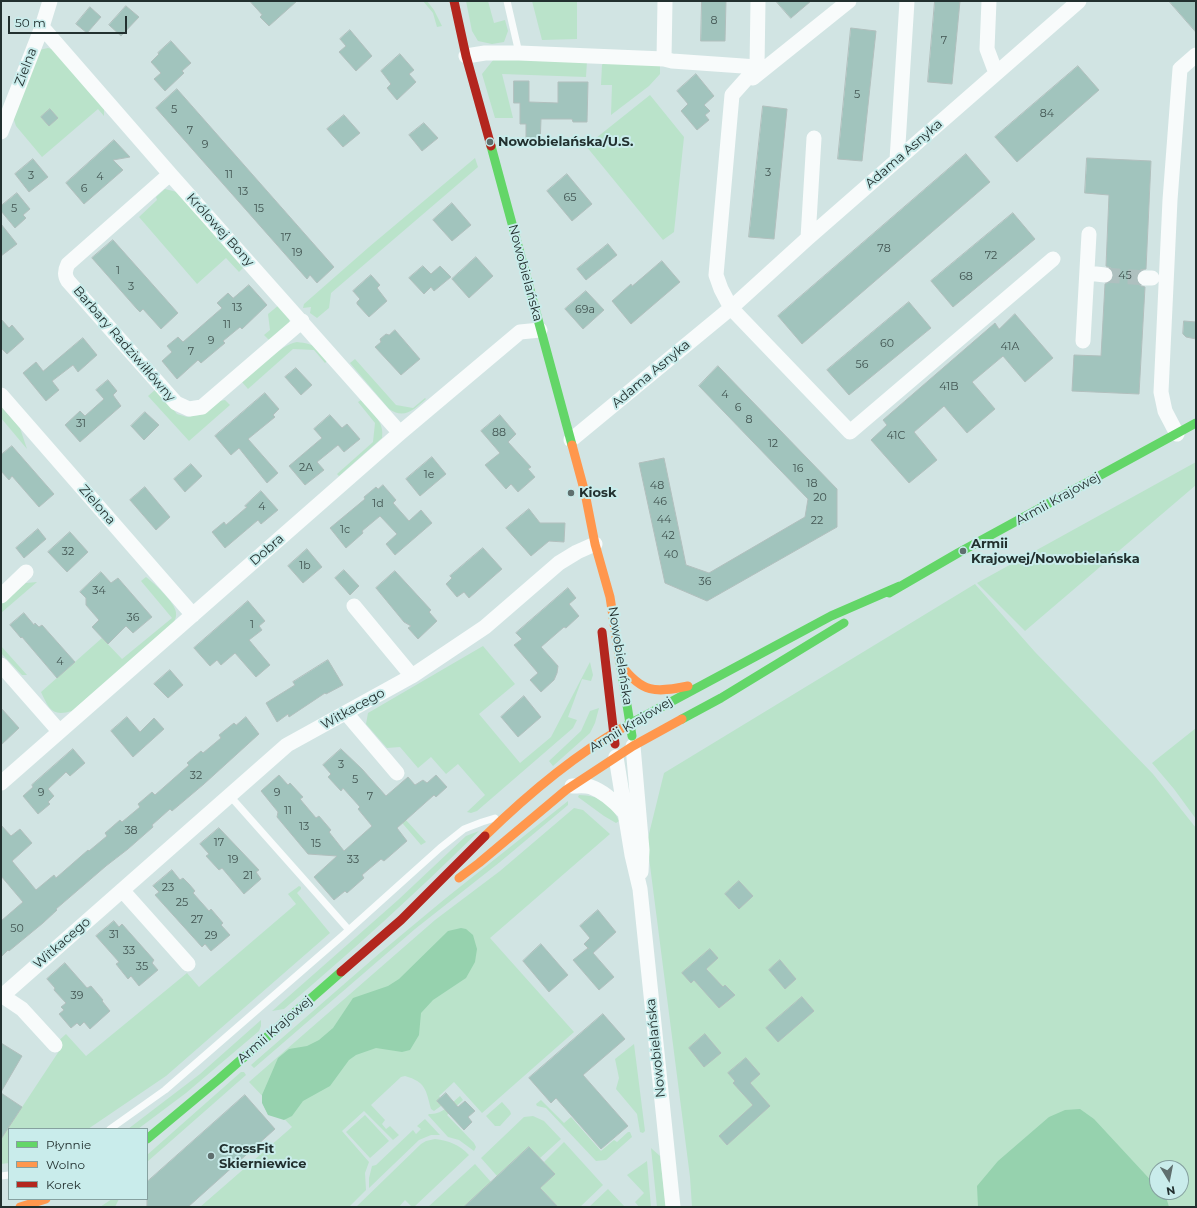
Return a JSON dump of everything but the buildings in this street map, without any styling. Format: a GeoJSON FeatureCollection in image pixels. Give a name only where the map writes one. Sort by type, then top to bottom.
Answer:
{"type":"FeatureCollection","features":[{"type":"Feature","properties":{"kind":"street","name":"Zielna"},"geometry":{"type":"LineString","coordinates":[[1,132],[42,27],[50,1]]}},
{"type":"Feature","properties":{"kind":"street","name":"Nowobielańska"},"geometry":{"type":"LineString","coordinates":[[454,1],[466,56],[571,440],[610,597],[631,724],[642,850],[640,889]]}},
{"type":"Feature","properties":{"kind":"street"},"geometry":{"type":"LineString","coordinates":[[664,59],[665,1]]}},
{"type":"Feature","properties":{"kind":"street"},"geometry":{"type":"LineString","coordinates":[[758,1],[757,67],[732,95],[716,275],[721,289],[731,308],[850,432],[1053,260]]}},
{"type":"Feature","properties":{"kind":"street"},"geometry":{"type":"LineString","coordinates":[[732,95],[849,1]]}},
{"type":"Feature","properties":{"kind":"street"},"geometry":{"type":"LineString","coordinates":[[897,160],[907,1]]}},
{"type":"Feature","properties":{"kind":"street"},"geometry":{"type":"LineString","coordinates":[[989,1],[987,49],[996,73]]}},
{"type":"Feature","properties":{"kind":"street","name":"Adama Asnyka"},"geometry":{"type":"LineString","coordinates":[[571,440],[731,308],[808,238],[1079,1]]}},
{"type":"Feature","properties":{"kind":"street","name":"Królowej Bony"},"geometry":{"type":"LineString","coordinates":[[42,27],[170,174],[400,433]]}},
{"type":"Feature","properties":{"kind":"street"},"geometry":{"type":"LineString","coordinates":[[466,56],[485,53],[519,53],[664,59],[672,61],[757,67]]}},
{"type":"Feature","properties":{"kind":"street"},"geometry":{"type":"LineString","coordinates":[[1177,434],[1165,411],[1161,392],[1170,207],[1180,69],[1196,55]]}},
{"type":"Feature","properties":{"kind":"street"},"geometry":{"type":"LineString","coordinates":[[808,238],[814,138]]}},
{"type":"Feature","properties":{"kind":"street","name":"Barbary Radziwiłłówny"},"geometry":{"type":"LineString","coordinates":[[170,174],[68,264],[66,274],[68,281],[176,403],[188,409],[202,407],[302,321]]}},
{"type":"Feature","properties":{"kind":"street"},"geometry":{"type":"LineString","coordinates":[[1083,341],[1089,234]]}},
{"type":"Feature","properties":{"kind":"street"},"geometry":{"type":"LineString","coordinates":[[1087,273],[1105,275]]}},
{"type":"Feature","properties":{"kind":"street","name":"Dobra"},"geometry":{"type":"LineString","coordinates":[[1,783],[400,433],[520,332],[540,330]]}},
{"type":"Feature","properties":{"kind":"street","name":"Zielona"},"geometry":{"type":"LineString","coordinates":[[1,395],[193,615]]}},
{"type":"Feature","properties":{"kind":"street","name":"Armii Krajowej"},"geometry":{"type":"LineString","coordinates":[[401,920],[479,863],[572,786],[633,746],[721,698],[788,658],[848,621],[900,586],[1196,424]]}},
{"type":"Feature","properties":{"kind":"street","name":"Nowobielańska"},"geometry":{"type":"LineString","coordinates":[[596,544],[598,588]]}},
{"type":"Feature","properties":{"kind":"street","name":"Witkacego"},"geometry":{"type":"LineString","coordinates":[[1,996],[287,745],[412,676],[485,627],[559,563],[577,552],[596,544]]}},
{"type":"Feature","properties":{"kind":"street"},"geometry":{"type":"LineString","coordinates":[[1,596],[26,572]]}},
{"type":"Feature","properties":{"kind":"street","name":"Armii Krajowej"},"geometry":{"type":"LineString","coordinates":[[148,1138],[401,920],[510,812],[554,774],[614,733],[831,616],[900,586]]}},
{"type":"Feature","properties":{"kind":"street"},"geometry":{"type":"LineString","coordinates":[[354,606],[412,676]]}},
{"type":"Feature","properties":{"kind":"street","name":"Nowobielańska"},"geometry":{"type":"LineString","coordinates":[[601,626],[616,757],[632,854],[640,889],[673,1207]]}},
{"type":"Feature","properties":{"kind":"street"},"geometry":{"type":"LineString","coordinates":[[1,665],[60,731]]}},
{"type":"Feature","properties":{"kind":"street"},"geometry":{"type":"LineString","coordinates":[[621,665],[635,681],[651,689],[666,691],[712,680]]}},
{"type":"Feature","properties":{"kind":"street"},"geometry":{"type":"LineString","coordinates":[[346,713],[398,772]]}},
{"type":"Feature","properties":{"kind":"street"},"geometry":{"type":"LineString","coordinates":[[572,786],[590,787],[603,793],[615,802],[625,813]]}},
{"type":"Feature","properties":{"kind":"street"},"geometry":{"type":"LineString","coordinates":[[122,890],[188,964]]}},
{"type":"Feature","properties":{"kind":"street"},"geometry":{"type":"LineString","coordinates":[[1,996],[22,1009],[55,1045]]}},
{"type":"Feature","properties":{"kind":"street"},"geometry":{"type":"LineString","coordinates":[[20,1207],[43,1200]]}},
{"type":"Feature","properties":{"kind":"lane"},"geometry":{"type":"LineString","coordinates":[[507,1],[519,53]]}},
{"type":"Feature","properties":{"kind":"lane"},"geometry":{"type":"LineString","coordinates":[[230,796],[349,930]]}},
{"type":"Feature","properties":{"kind":"lane"},"geometry":{"type":"LineString","coordinates":[[111,1128],[165,1090],[457,834],[464,829],[510,812]]}},
{"type":"Feature","properties":{"kind":"green space"},"geometry":{"type":"Polygon","coordinates":[[[423,1],[427,1],[434,10],[442,26],[437,27],[433,13],[423,1]]]}},
{"type":"Feature","properties":{"kind":"green space"},"geometry":{"type":"Polygon","coordinates":[[[466,1],[488,1],[494,23],[505,20],[508,31],[504,42],[492,44],[478,41],[472,31],[466,1]]]}},
{"type":"Feature","properties":{"kind":"green space"},"geometry":{"type":"Polygon","coordinates":[[[532,1],[577,1],[577,39],[542,40],[532,1]]]}},
{"type":"Feature","properties":{"kind":"green space"},"geometry":{"type":"Polygon","coordinates":[[[48,48],[55,50],[104,108],[104,116],[98,109],[42,157],[16,126],[13,117],[39,50],[48,48]]]}},
{"type":"Feature","properties":{"kind":"green space"},"geometry":{"type":"Polygon","coordinates":[[[494,59],[587,61],[586,77],[502,74],[513,118],[495,118],[482,74],[494,59]]]}},
{"type":"Feature","properties":{"kind":"green space"},"geometry":{"type":"Polygon","coordinates":[[[604,62],[656,62],[660,66],[660,74],[649,86],[611,115],[612,85],[601,85],[602,65],[604,62]]]}},
{"type":"Feature","properties":{"kind":"green space"},"geometry":{"type":"Polygon","coordinates":[[[650,95],[684,137],[674,232],[663,240],[586,146],[650,95]]]}},
{"type":"Feature","properties":{"kind":"green space"},"geometry":{"type":"Polygon","coordinates":[[[475,158],[478,167],[331,293],[329,308],[317,318],[310,313],[311,307],[303,308],[304,304],[369,247],[475,158]]]}},
{"type":"Feature","properties":{"kind":"green space"},"geometry":{"type":"Polygon","coordinates":[[[165,189],[177,192],[243,268],[239,272],[226,258],[197,284],[139,217],[157,200],[156,197],[165,189]]]}},
{"type":"Feature","properties":{"kind":"green space"},"geometry":{"type":"Polygon","coordinates":[[[279,305],[288,315],[290,323],[276,340],[269,340],[264,335],[270,330],[268,314],[279,305]]]}},
{"type":"Feature","properties":{"kind":"green space"},"geometry":{"type":"Polygon","coordinates":[[[297,342],[312,345],[328,360],[325,363],[314,350],[293,349],[248,389],[242,382],[276,353],[290,344],[297,342]]]}},
{"type":"Feature","properties":{"kind":"green space"},"geometry":{"type":"Polygon","coordinates":[[[355,359],[396,405],[413,408],[425,398],[426,399],[409,412],[400,413],[389,409],[350,363],[355,359]]]}},
{"type":"Feature","properties":{"kind":"green space"},"geometry":{"type":"Polygon","coordinates":[[[156,389],[177,414],[187,417],[204,414],[220,401],[225,400],[230,405],[189,441],[148,396],[156,389]]]}},
{"type":"Feature","properties":{"kind":"green space"},"geometry":{"type":"Polygon","coordinates":[[[361,400],[379,422],[382,438],[339,476],[337,474],[373,442],[375,423],[358,402],[361,400]]]}},
{"type":"Feature","properties":{"kind":"green space"},"geometry":{"type":"Polygon","coordinates":[[[1,406],[20,428],[27,449],[1,418],[1,406]]]}},
{"type":"Feature","properties":{"kind":"green space"},"geometry":{"type":"Polygon","coordinates":[[[1196,462],[1196,485],[1025,631],[977,583],[1196,462]]]}},
{"type":"Feature","properties":{"kind":"green space"},"geometry":{"type":"Polygon","coordinates":[[[146,577],[173,605],[176,611],[174,622],[72,711],[60,713],[52,710],[46,703],[41,692],[102,638],[122,659],[172,618],[141,581],[146,577]]]}},
{"type":"Feature","properties":{"kind":"green space"},"geometry":{"type":"Polygon","coordinates":[[[37,582],[1,613],[1,604],[26,583],[37,582]]]}},
{"type":"Feature","properties":{"kind":"green space"},"geometry":{"type":"Polygon","coordinates":[[[975,584],[1035,652],[1153,774],[1196,828],[1196,1207],[692,1207],[690,1177],[647,842],[664,773],[975,584]]]}},
{"type":"Feature","properties":{"kind":"green space"},"geometry":{"type":"Polygon","coordinates":[[[1,646],[27,675],[22,675],[1,653],[1,646]]]}},
{"type":"Feature","properties":{"kind":"green space"},"geometry":{"type":"Polygon","coordinates":[[[483,646],[515,684],[479,714],[520,763],[551,737],[590,662],[593,675],[591,681],[582,679],[568,717],[577,720],[573,728],[477,811],[471,813],[467,812],[485,795],[458,764],[446,774],[431,757],[418,768],[400,747],[387,748],[366,724],[368,713],[483,646]]]}},
{"type":"Feature","properties":{"kind":"green space"},"geometry":{"type":"Polygon","coordinates":[[[599,708],[595,723],[590,733],[553,766],[549,761],[581,731],[590,711],[599,708]]]}},
{"type":"Feature","properties":{"kind":"green space"},"geometry":{"type":"Polygon","coordinates":[[[1196,728],[1196,819],[1174,789],[1152,763],[1196,728]]]}},
{"type":"Feature","properties":{"kind":"green space"},"geometry":{"type":"Polygon","coordinates":[[[579,795],[599,798],[604,801],[616,814],[619,821],[616,823],[604,816],[578,797],[579,795]]]}},
{"type":"Feature","properties":{"kind":"green space"},"geometry":{"type":"Polygon","coordinates":[[[568,801],[568,805],[500,862],[415,929],[254,1068],[251,1065],[381,952],[568,801]]]}},
{"type":"Feature","properties":{"kind":"green space"},"geometry":{"type":"Polygon","coordinates":[[[395,808],[426,842],[421,845],[392,811],[395,808]]]}},
{"type":"Feature","properties":{"kind":"green space"},"geometry":{"type":"Polygon","coordinates":[[[574,808],[583,810],[610,834],[490,938],[574,1032],[482,1113],[454,1082],[439,1096],[445,1103],[434,1111],[431,1109],[426,1092],[421,1084],[412,1078],[405,1076],[401,1077],[371,1105],[385,1120],[382,1124],[386,1129],[390,1126],[399,1135],[393,1140],[364,1111],[342,1131],[369,1162],[365,1173],[366,1190],[349,1207],[200,1207],[292,1127],[249,1082],[435,920],[500,871],[574,808]]]}},
{"type":"Feature","properties":{"kind":"green space"},"geometry":{"type":"Polygon","coordinates":[[[479,831],[407,900],[309,988],[284,1009],[272,1011],[398,900],[466,836],[479,831]]]}},
{"type":"Feature","properties":{"kind":"green space"},"geometry":{"type":"Polygon","coordinates":[[[299,886],[301,887],[297,893],[330,933],[166,1076],[89,1128],[8,1128],[61,1048],[56,1043],[66,1034],[86,1056],[187,973],[199,987],[296,904],[288,894],[299,886]]]}},
{"type":"Feature","properties":{"kind":"green space"},"geometry":{"type":"Polygon","coordinates":[[[461,928],[466,929],[473,935],[477,949],[475,962],[466,978],[433,1000],[421,1013],[419,1035],[410,1050],[402,1052],[376,1048],[356,1055],[349,1060],[330,1086],[303,1101],[292,1116],[284,1120],[268,1115],[262,1103],[262,1095],[278,1058],[289,1049],[307,1046],[319,1040],[333,1028],[353,998],[388,986],[399,979],[448,931],[461,928]]]}},
{"type":"Feature","properties":{"kind":"green space"},"geometry":{"type":"Polygon","coordinates":[[[261,1020],[259,1031],[186,1093],[139,1128],[129,1128],[200,1074],[261,1020]]]}},
{"type":"Feature","properties":{"kind":"green space"},"geometry":{"type":"Polygon","coordinates":[[[634,1044],[645,1131],[643,1133],[640,1132],[637,1114],[616,1089],[619,1078],[615,1059],[634,1044]]]}},
{"type":"Feature","properties":{"kind":"green space"},"geometry":{"type":"Polygon","coordinates":[[[241,1072],[244,1072],[246,1075],[148,1161],[148,1154],[241,1072]]]}},
{"type":"Feature","properties":{"kind":"green space"},"geometry":{"type":"Polygon","coordinates":[[[460,1096],[463,1100],[447,1115],[474,1143],[476,1147],[474,1151],[459,1140],[448,1137],[428,1115],[442,1111],[460,1096]]]}},
{"type":"Feature","properties":{"kind":"green space"},"geometry":{"type":"Polygon","coordinates":[[[541,1100],[564,1123],[571,1117],[601,1151],[614,1140],[617,1142],[628,1132],[630,1132],[632,1137],[606,1160],[596,1161],[546,1108],[537,1106],[536,1104],[541,1100]]]}},
{"type":"Feature","properties":{"kind":"green space"},"geometry":{"type":"Polygon","coordinates":[[[502,1102],[511,1114],[500,1126],[495,1126],[486,1116],[502,1102]]]}},
{"type":"Feature","properties":{"kind":"green space"},"geometry":{"type":"Polygon","coordinates":[[[1080,1109],[1094,1119],[1149,1178],[1149,1200],[1167,1200],[1169,1207],[978,1207],[977,1186],[998,1161],[1049,1117],[1065,1110],[1080,1109]]]}},
{"type":"Feature","properties":{"kind":"green space"},"geometry":{"type":"Polygon","coordinates":[[[365,1115],[389,1141],[370,1158],[346,1132],[365,1115]]]}},
{"type":"Feature","properties":{"kind":"green space"},"geometry":{"type":"Polygon","coordinates":[[[533,1116],[544,1121],[561,1139],[540,1158],[529,1147],[497,1176],[481,1158],[524,1117],[533,1116]]]}},
{"type":"Feature","properties":{"kind":"green space"},"geometry":{"type":"Polygon","coordinates":[[[425,1119],[440,1135],[431,1135],[419,1140],[369,1188],[369,1178],[372,1166],[376,1165],[413,1130],[416,1134],[421,1129],[417,1126],[425,1119]]]}},
{"type":"Feature","properties":{"kind":"green space"},"geometry":{"type":"Polygon","coordinates":[[[8,1128],[8,1163],[1,1164],[1,1139],[8,1128]]]}},
{"type":"Feature","properties":{"kind":"green space"},"geometry":{"type":"Polygon","coordinates":[[[435,1139],[454,1144],[469,1155],[414,1207],[412,1207],[405,1200],[399,1207],[356,1207],[421,1144],[435,1139]]]}},
{"type":"Feature","properties":{"kind":"green space"},"geometry":{"type":"Polygon","coordinates":[[[564,1142],[603,1185],[580,1207],[558,1207],[540,1188],[554,1174],[544,1162],[564,1142]]]}},
{"type":"Feature","properties":{"kind":"green space"},"geometry":{"type":"Polygon","coordinates":[[[651,1148],[660,1156],[666,1207],[657,1207],[651,1148]]]}},
{"type":"Feature","properties":{"kind":"green space"},"geometry":{"type":"Polygon","coordinates":[[[647,1161],[651,1207],[639,1207],[635,1202],[644,1193],[627,1175],[647,1161]]]}},
{"type":"Feature","properties":{"kind":"green space"},"geometry":{"type":"Polygon","coordinates":[[[475,1164],[491,1182],[464,1207],[428,1207],[475,1164]]]}},
{"type":"Feature","properties":{"kind":"green space"},"geometry":{"type":"Polygon","coordinates":[[[608,1189],[625,1207],[589,1207],[608,1189]]]}},
{"type":"Feature","properties":{"kind":"green space"},"geometry":{"type":"Polygon","coordinates":[[[110,1200],[118,1200],[115,1207],[100,1207],[110,1200]]]}},
{"type":"Feature","properties":{"kind":"tunnel"},"geometry":{"type":"LineString","coordinates":[[1105,275],[1145,278]]}},
{"type":"Feature","properties":{"kind":"traffic: fast"},"geometry":{"type":"LineString","coordinates":[[491,146],[572,445]]}},
{"type":"Feature","properties":{"kind":"traffic: fast"},"geometry":{"type":"LineString","coordinates":[[889,593],[958,553],[1196,423]]}},
{"type":"Feature","properties":{"kind":"traffic: fast"},"geometry":{"type":"LineString","coordinates":[[624,727],[831,616],[900,586]]}},
{"type":"Feature","properties":{"kind":"traffic: fast"},"geometry":{"type":"LineString","coordinates":[[682,719],[721,698],[844,623]]}},
{"type":"Feature","properties":{"kind":"traffic: fast"},"geometry":{"type":"LineString","coordinates":[[620,662],[632,736]]}},
{"type":"Feature","properties":{"kind":"traffic: fast"},"geometry":{"type":"LineString","coordinates":[[148,1138],[219,1079],[341,972]]}},
{"type":"Feature","properties":{"kind":"traffic: slow"},"geometry":{"type":"LineString","coordinates":[[572,445],[585,493],[595,544],[610,597],[620,662]]}},
{"type":"Feature","properties":{"kind":"traffic: slow"},"geometry":{"type":"LineString","coordinates":[[621,665],[636,681],[650,689],[667,690],[688,686]]}},
{"type":"Feature","properties":{"kind":"traffic: slow"},"geometry":{"type":"LineString","coordinates":[[459,878],[566,790],[633,746],[682,719]]}},
{"type":"Feature","properties":{"kind":"traffic: slow"},"geometry":{"type":"LineString","coordinates":[[485,836],[551,777],[587,750],[624,727]]}},
{"type":"Feature","properties":{"kind":"traffic: slow"},"geometry":{"type":"LineString","coordinates":[[20,1207],[43,1200]]}},
{"type":"Feature","properties":{"kind":"traffic: jam"},"geometry":{"type":"LineString","coordinates":[[454,1],[466,56],[491,146]]}},
{"type":"Feature","properties":{"kind":"traffic: jam"},"geometry":{"type":"LineString","coordinates":[[602,632],[615,744]]}},
{"type":"Feature","properties":{"kind":"traffic: jam"},"geometry":{"type":"LineString","coordinates":[[341,972],[401,920],[485,836]]}},
{"type":"Feature","properties":{"kind":"place","name":"Nowobielańska/U.S."},"geometry":{"type":"Point","coordinates":[490,142]}},
{"type":"Feature","properties":{"kind":"place","name":"Kiosk"},"geometry":{"type":"Point","coordinates":[571,493]}},
{"type":"Feature","properties":{"kind":"place","name":"Armii Krajowej/Nowobielańska"},"geometry":{"type":"Point","coordinates":[963,551]}},
{"type":"Feature","properties":{"kind":"place","name":"CrossFit Skierniewice"},"geometry":{"type":"Point","coordinates":[211,1156]}}]}
